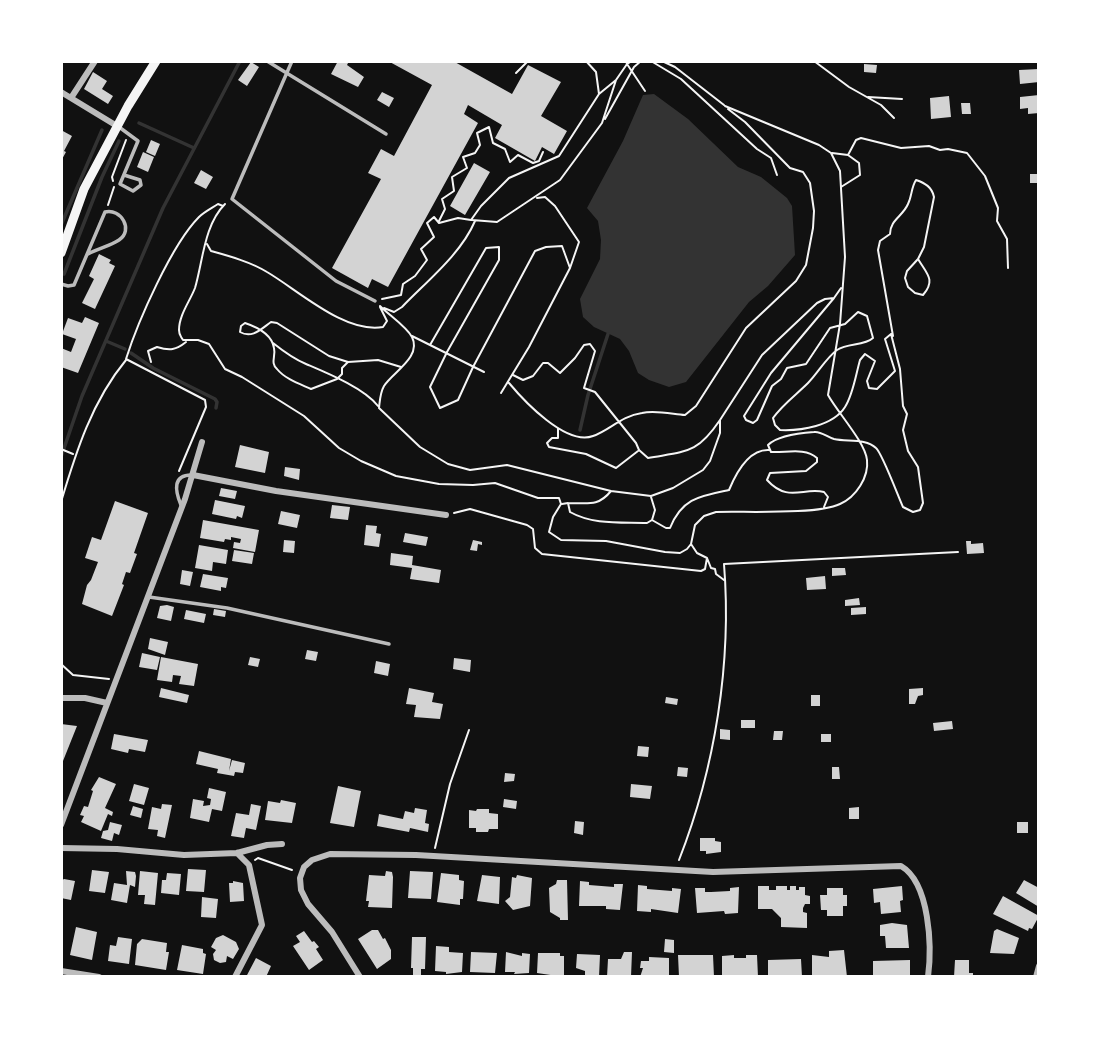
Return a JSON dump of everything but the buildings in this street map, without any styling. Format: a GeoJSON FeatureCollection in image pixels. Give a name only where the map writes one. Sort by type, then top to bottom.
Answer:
{"type":"FeatureCollection","features":[{"type":"Feature","properties":{"kind":"main road"},"geometry":{"type":"LineString","coordinates":[[61,253],[84,189],[117,126],[156,61]]}},
{"type":"Feature","properties":{"kind":"street"},"geometry":{"type":"LineString","coordinates":[[71,98],[95,61]]}},
{"type":"Feature","properties":{"kind":"street"},"geometry":{"type":"LineString","coordinates":[[61,92],[117,126]]}},
{"type":"Feature","properties":{"kind":"street"},"geometry":{"type":"LineString","coordinates":[[61,825],[193,475],[202,442]]}},
{"type":"Feature","properties":{"kind":"street"},"geometry":{"type":"LineString","coordinates":[[193,475],[276,491],[446,515]]}},
{"type":"Feature","properties":{"kind":"street"},"geometry":{"type":"LineString","coordinates":[[61,698],[85,698],[107,703]]}},
{"type":"Feature","properties":{"kind":"street"},"geometry":{"type":"LineString","coordinates":[[61,848],[117,849],[184,855],[237,853],[282,844]]}},
{"type":"Feature","properties":{"kind":"street"},"geometry":{"type":"LineString","coordinates":[[235,977],[262,925],[248,864],[237,853]]}},
{"type":"Feature","properties":{"kind":"street"},"geometry":{"type":"LineString","coordinates":[[360,977],[301,890],[300,878],[304,867],[318,857],[337,853],[433,856],[675,871],[901,866],[914,876],[930,932],[928,977]]}},
{"type":"Feature","properties":{"kind":"street"},"geometry":{"type":"LineString","coordinates":[[1036,977],[1039,966]]}},
{"type":"Feature","properties":{"kind":"street"},"geometry":{"type":"LineString","coordinates":[[61,971],[99,977]]}},
{"type":"Feature","properties":{"kind":"lane"},"geometry":{"type":"LineString","coordinates":[[267,61],[386,134]]}},
{"type":"Feature","properties":{"kind":"lane"},"geometry":{"type":"LineString","coordinates":[[292,61],[232,199],[335,281],[374,301]]}},
{"type":"Feature","properties":{"kind":"lane"},"geometry":{"type":"LineString","coordinates":[[117,126],[138,141],[120,184],[133,191],[141,186],[140,180],[124,175]]}},
{"type":"Feature","properties":{"kind":"lane"},"geometry":{"type":"LineString","coordinates":[[61,284],[74,285],[105,212],[120,214],[125,222],[125,233],[120,239],[88,254]]}},
{"type":"Feature","properties":{"kind":"lane"},"geometry":{"type":"LineString","coordinates":[[181,507],[175,488],[178,479],[184,475],[193,475]]}},
{"type":"Feature","properties":{"kind":"lane"},"geometry":{"type":"LineString","coordinates":[[147,597],[227,608],[388,644]]}},
{"type":"Feature","properties":{"kind":"path"},"geometry":{"type":"LineString","coordinates":[[516,73],[528,61]]}},
{"type":"Feature","properties":{"kind":"path"},"geometry":{"type":"LineString","coordinates":[[586,61],[596,72],[599,94]]}},
{"type":"Feature","properties":{"kind":"path"},"geometry":{"type":"LineString","coordinates":[[603,123],[616,80],[626,63],[632,61]]}},
{"type":"Feature","properties":{"kind":"path"},"geometry":{"type":"LineString","coordinates":[[438,222],[458,218],[497,222],[537,198],[560,180],[603,123],[631,73],[641,61]]}},
{"type":"Feature","properties":{"kind":"path"},"geometry":{"type":"LineString","coordinates":[[651,61],[681,79],[757,149],[771,158],[777,174]]}},
{"type":"Feature","properties":{"kind":"path"},"geometry":{"type":"LineString","coordinates":[[509,383],[539,416],[558,428],[579,436],[591,437],[618,420],[644,412],[685,415],[696,406],[746,328],[796,281],[806,265],[813,219],[810,183],[803,172],[790,168],[745,122],[675,67],[662,61]]}},
{"type":"Feature","properties":{"kind":"path"},"geometry":{"type":"LineString","coordinates":[[814,61],[849,88],[881,105],[894,118]]}},
{"type":"Feature","properties":{"kind":"path"},"geometry":{"type":"LineString","coordinates":[[626,63],[645,91]]}},
{"type":"Feature","properties":{"kind":"path"},"geometry":{"type":"LineString","coordinates":[[471,219],[509,178],[559,156],[599,94],[616,80]]}},
{"type":"Feature","properties":{"kind":"path"},"geometry":{"type":"LineString","coordinates":[[867,97],[902,99]]}},
{"type":"Feature","properties":{"kind":"path"},"geometry":{"type":"LineString","coordinates":[[725,106],[819,145],[831,153],[848,155],[859,163],[860,174],[841,187]]}},
{"type":"Feature","properties":{"kind":"path"},"geometry":{"type":"LineString","coordinates":[[438,222],[445,209],[442,200],[454,191],[452,177],[467,168],[463,157],[475,153],[480,145],[477,133],[489,127],[493,143],[505,149],[510,162],[518,155],[533,163],[539,161],[543,152]]}},
{"type":"Feature","properties":{"kind":"path"},"geometry":{"type":"LineString","coordinates":[[105,212],[113,191],[112,177],[129,135]]}},
{"type":"Feature","properties":{"kind":"path"},"geometry":{"type":"LineString","coordinates":[[848,155],[856,141],[861,138],[901,148],[929,146],[967,153],[985,176],[998,208],[997,221],[1007,239],[1008,268]]}},
{"type":"Feature","properties":{"kind":"path"},"geometry":{"type":"LineString","coordinates":[[232,199],[216,215],[194,288],[180,321],[179,333],[183,340],[198,340],[209,344],[225,369],[304,416],[339,448],[372,466],[396,476],[439,484],[495,483],[538,498],[559,498],[561,504],[549,532],[561,540],[606,541],[680,553],[691,544],[695,525],[704,516],[716,512],[823,508],[841,504],[855,493],[865,477],[867,459],[828,395],[840,324],[845,257],[840,171],[831,153]]}},
{"type":"Feature","properties":{"kind":"path"},"geometry":{"type":"LineString","coordinates":[[771,450],[768,445],[774,439],[817,431],[834,439],[869,443],[883,456],[887,473],[903,507],[913,512],[920,510],[923,503],[918,467],[908,451],[904,430],[907,414],[900,393],[900,369],[878,250],[880,241],[890,234],[890,226],[908,205],[916,180],[923,182],[933,191],[934,205],[919,259],[907,271],[905,278],[908,287],[923,295],[930,288],[931,281],[919,259]]}},
{"type":"Feature","properties":{"kind":"path"},"geometry":{"type":"LineString","coordinates":[[501,393],[509,383],[570,268],[579,242],[555,206],[545,197],[537,198]]}},
{"type":"Feature","properties":{"kind":"path"},"geometry":{"type":"LineString","coordinates":[[61,502],[75,454],[103,393],[126,359],[132,340],[176,248],[200,216],[218,204],[223,206]]}},
{"type":"Feature","properties":{"kind":"path"},"geometry":{"type":"LineString","coordinates":[[374,301],[401,295],[403,284],[415,276],[427,260],[421,249],[434,237],[427,223],[434,218],[438,222]]}},
{"type":"Feature","properties":{"kind":"path"},"geometry":{"type":"LineString","coordinates":[[380,306],[394,312],[402,307],[470,233],[475,220]]}},
{"type":"Feature","properties":{"kind":"path"},"geometry":{"type":"LineString","coordinates":[[207,241],[211,251],[265,270],[317,307],[350,322],[373,329],[383,327],[387,321],[380,306]]}},
{"type":"Feature","properties":{"kind":"path"},"geometry":{"type":"LineString","coordinates":[[430,345],[486,247],[499,247],[499,260],[430,387],[440,408],[458,400],[535,251],[562,246],[570,268]]}},
{"type":"Feature","properties":{"kind":"path"},"geometry":{"type":"LineString","coordinates":[[843,285],[771,373],[744,416],[746,420],[753,423],[757,420],[772,386],[781,379],[787,368],[806,364],[830,328],[845,324],[858,312],[864,313],[873,338],[868,342],[836,350],[809,382],[779,409],[774,418],[775,425],[780,430],[828,421],[846,406],[860,360],[865,354],[875,361],[867,381],[869,388],[877,388],[895,370],[885,339],[891,334],[893,337]]}},
{"type":"Feature","properties":{"kind":"path"},"geometry":{"type":"LineString","coordinates":[[513,375],[523,380],[533,376],[543,363],[548,363],[560,373],[584,345],[590,344],[596,351],[584,388],[595,392],[639,450],[648,458],[696,449],[706,440],[762,355],[817,303],[834,299]]}},
{"type":"Feature","properties":{"kind":"path"},"geometry":{"type":"LineString","coordinates":[[374,301],[411,335],[484,372]]}},
{"type":"Feature","properties":{"kind":"path"},"geometry":{"type":"LineString","coordinates":[[402,367],[378,360],[348,362],[329,356],[277,323],[271,322],[260,330],[254,334],[246,335],[240,332],[241,326],[245,323],[260,330],[272,343],[291,356],[370,396],[391,422],[420,447],[448,464],[471,470],[516,467],[611,491],[651,496],[673,488],[702,470],[714,451],[720,433],[720,420]]}},
{"type":"Feature","properties":{"kind":"path"},"geometry":{"type":"LineString","coordinates":[[379,408],[380,395],[385,385],[412,356],[415,346],[411,335]]}},
{"type":"Feature","properties":{"kind":"path"},"geometry":{"type":"LineString","coordinates":[[151,362],[148,351],[157,347],[169,351],[178,349],[187,341]]}},
{"type":"Feature","properties":{"kind":"path"},"geometry":{"type":"LineString","coordinates":[[272,343],[276,369],[311,389],[337,379],[348,362]]}},
{"type":"Feature","properties":{"kind":"path"},"geometry":{"type":"LineString","coordinates":[[126,359],[205,400],[206,407],[179,466],[178,479]]}},
{"type":"Feature","properties":{"kind":"path"},"geometry":{"type":"LineString","coordinates":[[558,428],[558,438],[547,443],[549,447],[586,454],[615,468],[639,450]]}},
{"type":"Feature","properties":{"kind":"path"},"geometry":{"type":"LineString","coordinates":[[61,449],[75,454]]}},
{"type":"Feature","properties":{"kind":"path"},"geometry":{"type":"LineString","coordinates":[[652,520],[670,528],[672,519],[686,503],[698,496],[729,490],[739,472],[760,449],[813,454],[817,458],[815,466],[806,471],[770,473],[767,480],[782,491],[824,492],[828,497],[823,508]]}},
{"type":"Feature","properties":{"kind":"path"},"geometry":{"type":"LineString","coordinates":[[561,504],[603,501],[611,491]]}},
{"type":"Feature","properties":{"kind":"path"},"geometry":{"type":"LineString","coordinates":[[568,503],[570,512],[581,518],[647,523],[652,520],[654,510],[651,496]]}},
{"type":"Feature","properties":{"kind":"path"},"geometry":{"type":"LineString","coordinates":[[446,515],[470,509],[527,525],[533,530],[535,548],[542,554],[701,570],[705,569],[707,558]]}},
{"type":"Feature","properties":{"kind":"path"},"geometry":{"type":"LineString","coordinates":[[691,544],[697,553],[707,558],[716,574],[725,580]]}},
{"type":"Feature","properties":{"kind":"path"},"geometry":{"type":"LineString","coordinates":[[675,871],[696,815],[715,728],[723,656],[724,564],[958,552]]}},
{"type":"Feature","properties":{"kind":"path"},"geometry":{"type":"LineString","coordinates":[[61,664],[73,675],[116,680]]}},
{"type":"Feature","properties":{"kind":"path"},"geometry":{"type":"LineString","coordinates":[[433,856],[450,784],[469,730]]}},
{"type":"Feature","properties":{"kind":"path"},"geometry":{"type":"LineString","coordinates":[[258,858],[289,869]]}},
{"type":"Feature","properties":{"kind":"shaded area"},"geometry":{"type":"Polygon","coordinates":[[[654,94],[688,119],[738,167],[761,177],[787,198],[792,206],[795,255],[768,286],[749,302],[686,382],[669,387],[638,373],[629,351],[620,339],[594,327],[583,317],[580,299],[600,259],[598,221],[587,208],[623,141],[643,95],[654,94]]]}},
{"type":"Feature","properties":{"kind":"waterway"},"geometry":{"type":"LineString","coordinates":[[61,457],[82,396],[163,208],[240,61]]}},
{"type":"Feature","properties":{"kind":"waterway"},"geometry":{"type":"LineString","coordinates":[[139,123],[194,148]]}},
{"type":"Feature","properties":{"kind":"waterway"},"geometry":{"type":"LineString","coordinates":[[61,225],[102,130]]}},
{"type":"Feature","properties":{"kind":"waterway"},"geometry":{"type":"LineString","coordinates":[[64,274],[119,141]]}},
{"type":"Feature","properties":{"kind":"waterway"},"geometry":{"type":"LineString","coordinates":[[580,430],[588,395],[608,334]]}},
{"type":"Feature","properties":{"kind":"waterway"},"geometry":{"type":"LineString","coordinates":[[106,341],[125,349]]}},
{"type":"Feature","properties":{"kind":"waterway"},"geometry":{"type":"LineString","coordinates":[[131,353],[153,368],[215,399],[216,408]]}}]}
